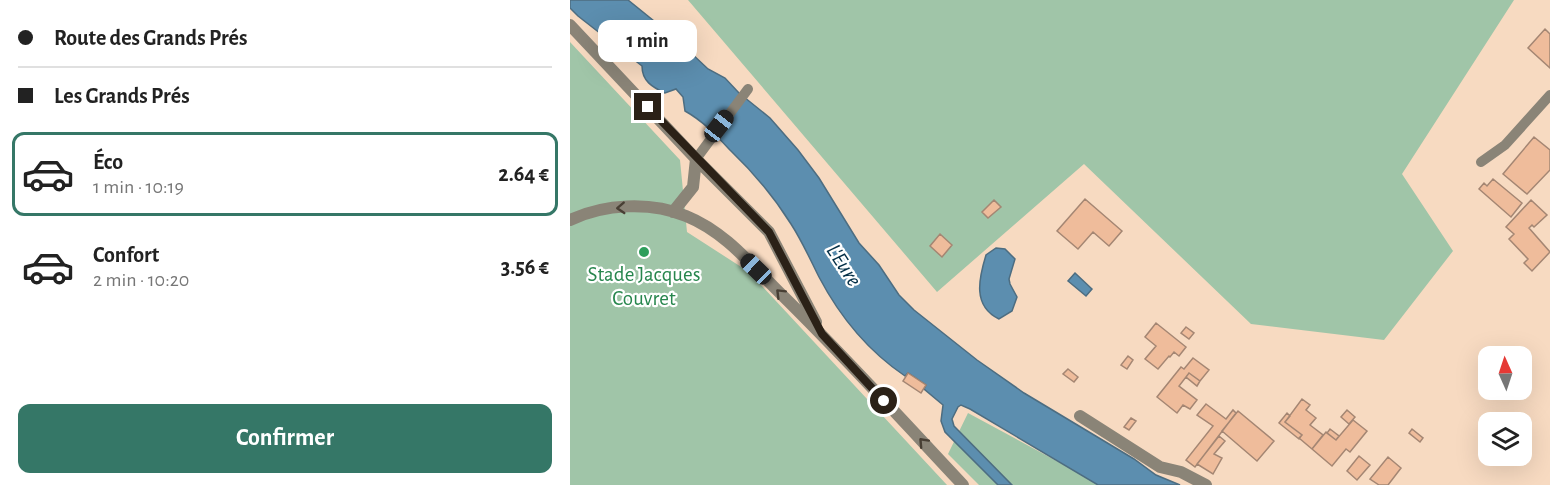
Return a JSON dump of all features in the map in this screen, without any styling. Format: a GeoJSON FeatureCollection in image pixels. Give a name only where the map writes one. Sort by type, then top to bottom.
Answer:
{"type":"FeatureCollection","features":[{"type":"Feature","properties":{"kind":"street"},"geometry":{"type":"LineString","coordinates":[[570,25],[696,159],[769,232],[822,334]]}},
{"type":"Feature","properties":{"kind":"street"},"geometry":{"type":"LineString","coordinates":[[673,212],[693,187],[696,159]]}},
{"type":"Feature","properties":{"kind":"street"},"geometry":{"type":"LineString","coordinates":[[570,220],[610,208],[644,206],[686,216],[722,236],[822,334],[963,485]]}},
{"type":"Feature","properties":{"kind":"street"},"geometry":{"type":"LineString","coordinates":[[1080,416],[1160,467],[1181,472],[1206,485]]}},
{"type":"Feature","properties":{"kind":"lane"},"geometry":{"type":"LineString","coordinates":[[696,159],[748,89]]}},
{"type":"Feature","properties":{"kind":"lane"},"geometry":{"type":"LineString","coordinates":[[1481,162],[1505,145],[1550,95]]}},
{"type":"Feature","properties":{"kind":"green space"},"geometry":{"type":"Polygon","coordinates":[[[688,0],[1514,0],[1402,174],[1453,251],[1384,340],[1251,324],[1084,164],[937,292],[688,0]]]}},
{"type":"Feature","properties":{"kind":"green space","name":"Stade Jacques Couvret"},"geometry":{"type":"Polygon","coordinates":[[[570,42],[680,160],[687,232],[749,272],[947,485],[570,485],[570,42]]]}},
{"type":"Feature","properties":{"kind":"green space"},"geometry":{"type":"Polygon","coordinates":[[[968,413],[1101,485],[979,485],[948,454],[968,413]]]}},
{"type":"Feature","properties":{"kind":"water","name":"L'Eure"},"geometry":{"type":"Polygon","coordinates":[[[570,0],[628,0],[654,21],[663,33],[689,51],[708,69],[725,78],[739,93],[770,118],[819,178],[859,243],[879,265],[899,295],[914,310],[977,360],[1024,393],[1134,459],[1156,475],[1180,485],[1098,485],[961,405],[952,419],[954,426],[1012,485],[998,485],[945,432],[941,421],[943,405],[924,389],[926,385],[908,373],[905,376],[879,356],[856,332],[827,292],[791,224],[755,176],[709,129],[685,111],[683,97],[676,89],[665,93],[652,86],[644,76],[642,66],[578,16],[570,8],[570,0]]]}},
{"type":"Feature","properties":{"kind":"water"},"geometry":{"type":"Polygon","coordinates":[[[996,248],[1005,249],[1015,259],[1009,279],[1017,297],[1012,311],[999,319],[985,307],[980,291],[981,273],[986,255],[996,248]]]}},
{"type":"Feature","properties":{"kind":"water"},"geometry":{"type":"Polygon","coordinates":[[[1075,273],[1092,289],[1086,296],[1068,281],[1075,273]]]}},
{"type":"Feature","properties":{"kind":"building"},"geometry":{"type":"Polygon","coordinates":[[[1545,29],[1550,34],[1550,68],[1528,48],[1545,29]]]}},
{"type":"Feature","properties":{"kind":"building"},"geometry":{"type":"Polygon","coordinates":[[[1534,137],[1550,150],[1550,170],[1527,194],[1503,174],[1534,137]]]}},
{"type":"Feature","properties":{"kind":"building"},"geometry":{"type":"Polygon","coordinates":[[[1493,179],[1522,203],[1511,217],[1479,189],[1484,183],[1487,186],[1493,179]]]}},
{"type":"Feature","properties":{"kind":"building"},"geometry":{"type":"Polygon","coordinates":[[[1085,199],[1122,231],[1109,246],[1093,232],[1078,249],[1057,231],[1085,199]]]}},
{"type":"Feature","properties":{"kind":"building"},"geometry":{"type":"Polygon","coordinates":[[[994,200],[1001,207],[988,218],[982,212],[994,200]]]}},
{"type":"Feature","properties":{"kind":"building"},"geometry":{"type":"Polygon","coordinates":[[[1531,200],[1547,215],[1534,227],[1532,225],[1529,228],[1550,252],[1532,271],[1524,263],[1528,259],[1509,239],[1514,234],[1506,227],[1531,200]]]}},
{"type":"Feature","properties":{"kind":"building"},"geometry":{"type":"Polygon","coordinates":[[[940,234],[952,245],[942,257],[930,246],[940,234]]]}},
{"type":"Feature","properties":{"kind":"building"},"geometry":{"type":"Polygon","coordinates":[[[1156,323],[1186,347],[1179,356],[1174,352],[1158,369],[1145,359],[1156,346],[1145,337],[1156,323]]]}},
{"type":"Feature","properties":{"kind":"building"},"geometry":{"type":"Polygon","coordinates":[[[1186,327],[1194,333],[1189,339],[1181,333],[1186,327]]]}},
{"type":"Feature","properties":{"kind":"building"},"geometry":{"type":"Polygon","coordinates":[[[1128,356],[1133,360],[1127,369],[1121,365],[1128,356]]]}},
{"type":"Feature","properties":{"kind":"building"},"geometry":{"type":"Polygon","coordinates":[[[1193,358],[1209,370],[1200,381],[1189,373],[1179,386],[1197,400],[1190,409],[1183,405],[1177,413],[1157,397],[1181,367],[1184,369],[1193,358]]]}},
{"type":"Feature","properties":{"kind":"building"},"geometry":{"type":"Polygon","coordinates":[[[1068,369],[1078,377],[1074,382],[1063,374],[1068,369]]]}},
{"type":"Feature","properties":{"kind":"building"},"geometry":{"type":"Polygon","coordinates":[[[908,373],[926,385],[921,393],[903,381],[908,373]]]}},
{"type":"Feature","properties":{"kind":"building"},"geometry":{"type":"Polygon","coordinates":[[[1189,373],[1200,381],[1197,386],[1186,377],[1189,373]]]}},
{"type":"Feature","properties":{"kind":"building"},"geometry":{"type":"Polygon","coordinates":[[[1302,399],[1310,405],[1306,410],[1316,418],[1310,425],[1323,435],[1312,449],[1299,438],[1302,435],[1285,422],[1302,399]]]}},
{"type":"Feature","properties":{"kind":"building"},"geometry":{"type":"Polygon","coordinates":[[[1206,404],[1226,419],[1233,410],[1236,413],[1195,467],[1186,460],[1213,426],[1197,415],[1206,404]]]}},
{"type":"Feature","properties":{"kind":"building"},"geometry":{"type":"Polygon","coordinates":[[[1347,410],[1355,417],[1349,424],[1341,417],[1347,410]]]}},
{"type":"Feature","properties":{"kind":"building"},"geometry":{"type":"Polygon","coordinates":[[[1238,411],[1274,441],[1257,461],[1222,431],[1238,411]]]}},
{"type":"Feature","properties":{"kind":"building"},"geometry":{"type":"Polygon","coordinates":[[[1287,413],[1290,416],[1285,422],[1302,435],[1299,439],[1279,423],[1287,413]]]}},
{"type":"Feature","properties":{"kind":"building"},"geometry":{"type":"Polygon","coordinates":[[[1131,418],[1136,421],[1129,430],[1124,427],[1131,418]]]}},
{"type":"Feature","properties":{"kind":"building"},"geometry":{"type":"Polygon","coordinates":[[[1353,420],[1367,431],[1350,452],[1346,449],[1332,466],[1312,449],[1326,432],[1336,440],[1353,420]]]}},
{"type":"Feature","properties":{"kind":"building"},"geometry":{"type":"Polygon","coordinates":[[[1330,429],[1339,436],[1336,440],[1327,433],[1330,429]]]}},
{"type":"Feature","properties":{"kind":"building"},"geometry":{"type":"Polygon","coordinates":[[[1412,429],[1423,438],[1420,442],[1409,433],[1412,429]]]}},
{"type":"Feature","properties":{"kind":"building"},"geometry":{"type":"Polygon","coordinates":[[[1219,436],[1225,441],[1214,454],[1222,458],[1213,474],[1197,464],[1219,436]]]}},
{"type":"Feature","properties":{"kind":"building"},"geometry":{"type":"Polygon","coordinates":[[[1359,456],[1370,465],[1357,480],[1347,471],[1359,456]]]}},
{"type":"Feature","properties":{"kind":"building"},"geometry":{"type":"Polygon","coordinates":[[[1388,457],[1401,468],[1388,485],[1379,485],[1370,479],[1388,457]]]}},
{"type":"Feature","properties":{"kind":"place","name":"Stade Jacques Couvret"},"geometry":{"type":"Point","coordinates":[644,252]}},
{"type":"Feature","properties":{"kind":"route"},"geometry":{"type":"LineString","coordinates":[[648,107],[769,232],[822,334],[884,401]]}}]}
